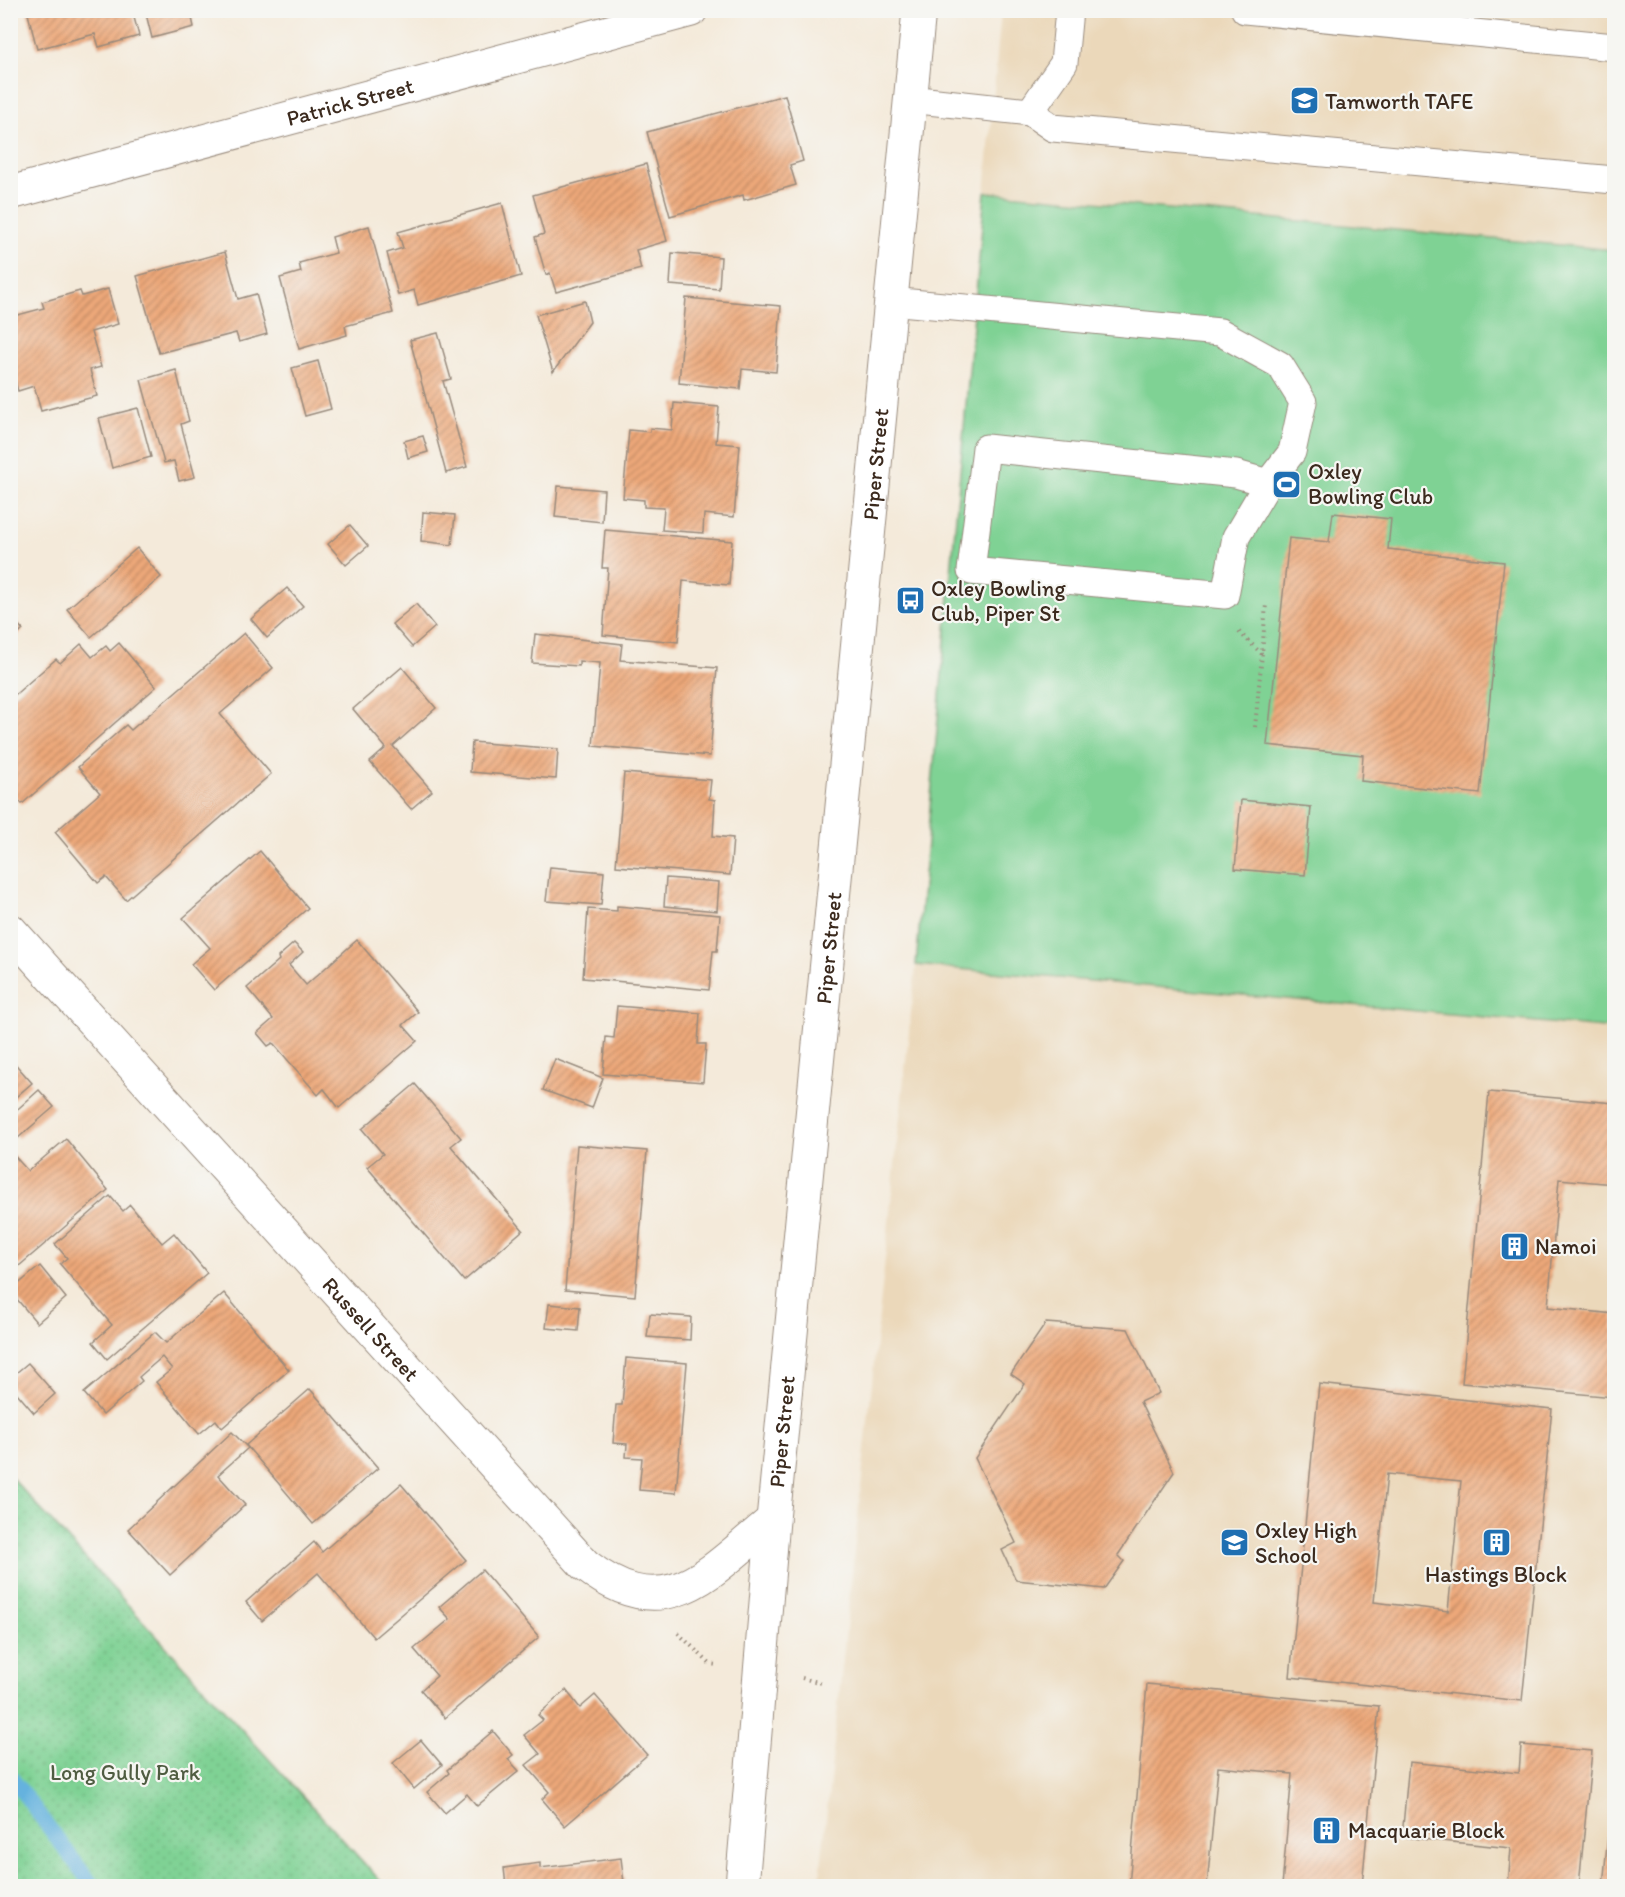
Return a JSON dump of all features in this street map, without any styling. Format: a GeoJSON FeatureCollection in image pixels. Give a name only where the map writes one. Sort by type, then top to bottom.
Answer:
{"type":"FeatureCollection","features":[{"type":"Feature","properties":{"kind":"street","name":"Patrick Street"},"geometry":{"type":"LineString","coordinates":[[10,193],[691,10]]}},
{"type":"Feature","properties":{"kind":"street","name":"Piper Street"},"geometry":{"type":"LineString","coordinates":[[742,1887],[773,1520],[919,10]]}},
{"type":"Feature","properties":{"kind":"street","name":"Russell Street"},"geometry":{"type":"LineString","coordinates":[[10,930],[585,1565],[607,1582],[633,1592],[661,1595],[683,1588],[711,1571],[773,1520]]}},
{"type":"Feature","properties":{"kind":"lane"},"geometry":{"type":"LineString","coordinates":[[1030,112],[1064,63],[1069,10]]}},
{"type":"Feature","properties":{"kind":"lane"},"geometry":{"type":"LineString","coordinates":[[1245,10],[1614,47]]}},
{"type":"Feature","properties":{"kind":"lane"},"geometry":{"type":"LineString","coordinates":[[909,99],[1030,112],[1053,128],[1614,180]]}},
{"type":"Feature","properties":{"kind":"lane"},"geometry":{"type":"LineString","coordinates":[[890,301],[1220,332],[1280,365],[1304,402],[1292,452],[1268,483],[1236,537],[1225,595],[971,571],[986,448],[1236,474],[1268,483]]}},
{"type":"Feature","properties":{"kind":"path"},"geometry":{"type":"LineString","coordinates":[[1255,727],[1262,654]]}},
{"type":"Feature","properties":{"kind":"path"},"geometry":{"type":"LineString","coordinates":[[676,1631],[710,1664]]}},
{"type":"Feature","properties":{"kind":"path"},"geometry":{"type":"LineString","coordinates":[[804,1679],[822,1683]]}},
{"type":"Feature","properties":{"kind":"shaded area","name":"Tamworth TAFE"},"geometry":{"type":"Polygon","coordinates":[[[1001,11],[1614,11],[1614,250],[985,192],[1001,11]]]}},
{"type":"Feature","properties":{"kind":"shaded area","name":"Oxley High School"},"geometry":{"type":"Polygon","coordinates":[[[916,965],[1614,1029],[1614,1886],[819,1886],[916,965]]]}},
{"type":"Feature","properties":{"kind":"green space","name":"Oxley Bowling Club"},"geometry":{"type":"Polygon","coordinates":[[[985,192],[1614,250],[1614,1029],[916,965],[985,192]]]}},
{"type":"Feature","properties":{"kind":"green space","name":"Long Gully Park"},"geometry":{"type":"Polygon","coordinates":[[[11,1477],[385,1886],[11,1886],[11,1477]]]}},
{"type":"Feature","properties":{"kind":"building"},"geometry":{"type":"Polygon","coordinates":[[[27,10],[132,10],[139,36],[99,47],[95,34],[37,49],[27,10]]]}},
{"type":"Feature","properties":{"kind":"building"},"geometry":{"type":"Polygon","coordinates":[[[145,10],[217,11],[192,18],[194,27],[152,38],[145,10]]]}},
{"type":"Feature","properties":{"kind":"building"},"geometry":{"type":"Polygon","coordinates":[[[785,95],[803,161],[790,165],[796,185],[744,200],[743,195],[670,216],[647,132],[785,95]]]}},
{"type":"Feature","properties":{"kind":"building"},"geometry":{"type":"Polygon","coordinates":[[[646,164],[667,241],[636,250],[641,269],[556,292],[550,273],[546,275],[535,237],[544,234],[533,195],[646,164]]]}},
{"type":"Feature","properties":{"kind":"building"},"geometry":{"type":"Polygon","coordinates":[[[502,203],[521,276],[418,305],[414,290],[398,295],[387,253],[403,248],[398,232],[502,203]]]}},
{"type":"Feature","properties":{"kind":"building"},"geometry":{"type":"Polygon","coordinates":[[[369,226],[393,313],[345,326],[347,335],[299,349],[280,278],[301,272],[299,263],[336,253],[332,237],[369,226]]]}},
{"type":"Feature","properties":{"kind":"building"},"geometry":{"type":"Polygon","coordinates":[[[225,252],[238,299],[256,294],[267,334],[239,342],[236,333],[159,353],[137,276],[225,252]]]}},
{"type":"Feature","properties":{"kind":"building"},"geometry":{"type":"Polygon","coordinates":[[[672,253],[721,257],[719,289],[670,285],[672,253]]]}},
{"type":"Feature","properties":{"kind":"building"},"geometry":{"type":"Polygon","coordinates":[[[108,289],[118,324],[91,332],[101,367],[90,370],[97,396],[41,411],[34,386],[18,391],[10,363],[10,317],[44,308],[42,302],[80,291],[82,296],[108,289]]]}},
{"type":"Feature","properties":{"kind":"building"},"geometry":{"type":"Polygon","coordinates":[[[686,298],[781,306],[776,372],[742,369],[740,389],[679,383],[686,298]]]}},
{"type":"Feature","properties":{"kind":"building"},"geometry":{"type":"Polygon","coordinates":[[[585,301],[590,322],[553,372],[536,315],[585,301]]]}},
{"type":"Feature","properties":{"kind":"building"},"geometry":{"type":"Polygon","coordinates":[[[438,333],[451,379],[443,381],[467,467],[446,473],[410,340],[438,333]]]}},
{"type":"Feature","properties":{"kind":"building"},"geometry":{"type":"Polygon","coordinates":[[[318,361],[331,409],[305,416],[292,368],[318,361]]]}},
{"type":"Feature","properties":{"kind":"building"},"geometry":{"type":"Polygon","coordinates":[[[176,370],[189,421],[181,424],[195,477],[179,481],[174,461],[164,463],[141,380],[176,370]]]}},
{"type":"Feature","properties":{"kind":"building"},"geometry":{"type":"Polygon","coordinates":[[[674,403],[719,407],[716,443],[740,445],[734,517],[704,514],[703,533],[662,530],[664,508],[644,507],[644,500],[623,498],[629,430],[650,432],[650,428],[672,430],[674,403]]]}},
{"type":"Feature","properties":{"kind":"building"},"geometry":{"type":"Polygon","coordinates":[[[138,408],[151,457],[112,468],[99,418],[138,408]]]}},
{"type":"Feature","properties":{"kind":"building"},"geometry":{"type":"Polygon","coordinates":[[[423,436],[428,452],[408,458],[404,441],[423,436]]]}},
{"type":"Feature","properties":{"kind":"building"},"geometry":{"type":"Polygon","coordinates":[[[558,486],[604,490],[602,522],[555,517],[558,486]]]}},
{"type":"Feature","properties":{"kind":"building"},"geometry":{"type":"Polygon","coordinates":[[[423,512],[455,515],[452,545],[421,541],[423,512]]]}},
{"type":"Feature","properties":{"kind":"building"},"geometry":{"type":"Polygon","coordinates":[[[1333,513],[1391,519],[1388,549],[1504,562],[1480,794],[1361,781],[1363,755],[1267,745],[1289,538],[1329,542],[1333,513]]]}},
{"type":"Feature","properties":{"kind":"building"},"geometry":{"type":"Polygon","coordinates":[[[350,525],[368,546],[346,565],[328,544],[350,525]]]}},
{"type":"Feature","properties":{"kind":"building"},"geometry":{"type":"Polygon","coordinates":[[[605,530],[732,541],[729,585],[683,581],[678,642],[603,635],[608,568],[602,568],[605,530]]]}},
{"type":"Feature","properties":{"kind":"building"},"geometry":{"type":"Polygon","coordinates":[[[137,548],[161,577],[91,637],[67,609],[137,548]]]}},
{"type":"Feature","properties":{"kind":"building"},"geometry":{"type":"Polygon","coordinates":[[[287,588],[303,606],[267,638],[251,619],[287,588]]]}},
{"type":"Feature","properties":{"kind":"building"},"geometry":{"type":"Polygon","coordinates":[[[416,604],[435,627],[412,647],[392,624],[416,604]]]}},
{"type":"Feature","properties":{"kind":"building"},"geometry":{"type":"Polygon","coordinates":[[[10,615],[23,630],[10,642],[10,615]]]}},
{"type":"Feature","properties":{"kind":"building"},"geometry":{"type":"Polygon","coordinates":[[[244,633],[273,668],[220,714],[271,774],[126,900],[106,877],[98,883],[55,832],[100,793],[78,767],[126,725],[131,730],[244,633]]]}},
{"type":"Feature","properties":{"kind":"building"},"geometry":{"type":"Polygon","coordinates":[[[535,634],[622,644],[620,660],[717,668],[710,756],[593,746],[600,663],[579,661],[579,666],[532,663],[535,634]]]}},
{"type":"Feature","properties":{"kind":"building"},"geometry":{"type":"Polygon","coordinates":[[[119,643],[156,687],[22,804],[10,791],[10,757],[18,750],[10,742],[10,699],[56,659],[60,663],[81,644],[92,657],[106,646],[110,651],[119,643]]]}},
{"type":"Feature","properties":{"kind":"building"},"geometry":{"type":"Polygon","coordinates":[[[402,667],[436,708],[393,746],[432,791],[411,809],[370,762],[386,748],[353,709],[402,667]]]}},
{"type":"Feature","properties":{"kind":"building"},"geometry":{"type":"Polygon","coordinates":[[[472,742],[558,749],[556,779],[470,772],[472,742]]]}},
{"type":"Feature","properties":{"kind":"building"},"geometry":{"type":"Polygon","coordinates":[[[624,773],[711,780],[709,799],[715,800],[713,836],[733,838],[730,875],[616,866],[624,773]]]}},
{"type":"Feature","properties":{"kind":"building"},"geometry":{"type":"Polygon","coordinates":[[[1241,800],[1311,807],[1305,875],[1235,869],[1241,800]]]}},
{"type":"Feature","properties":{"kind":"building"},"geometry":{"type":"Polygon","coordinates":[[[260,851],[308,908],[214,990],[191,964],[210,948],[183,918],[260,851]]]}},
{"type":"Feature","properties":{"kind":"building"},"geometry":{"type":"Polygon","coordinates":[[[550,867],[604,872],[601,905],[546,901],[550,867]]]}},
{"type":"Feature","properties":{"kind":"building"},"geometry":{"type":"Polygon","coordinates":[[[666,878],[719,882],[717,911],[664,906],[666,878]]]}},
{"type":"Feature","properties":{"kind":"building"},"geometry":{"type":"Polygon","coordinates":[[[617,906],[720,915],[717,951],[713,951],[709,990],[583,978],[588,909],[617,911],[617,906]]]}},
{"type":"Feature","properties":{"kind":"building"},"geometry":{"type":"Polygon","coordinates":[[[357,940],[418,1012],[403,1025],[417,1041],[339,1108],[324,1089],[318,1095],[273,1043],[268,1046],[257,1033],[273,1019],[247,988],[279,960],[278,957],[294,943],[303,952],[289,965],[306,985],[357,940]]]}},
{"type":"Feature","properties":{"kind":"building"},"geometry":{"type":"Polygon","coordinates":[[[617,1006],[700,1013],[698,1044],[706,1044],[703,1082],[603,1074],[606,1037],[614,1038],[617,1006]]]}},
{"type":"Feature","properties":{"kind":"building"},"geometry":{"type":"Polygon","coordinates":[[[10,1058],[32,1083],[10,1102],[10,1058]]]}},
{"type":"Feature","properties":{"kind":"building"},"geometry":{"type":"Polygon","coordinates":[[[555,1059],[603,1078],[592,1108],[543,1090],[555,1059]]]}},
{"type":"Feature","properties":{"kind":"building"},"geometry":{"type":"Polygon","coordinates":[[[415,1084],[461,1138],[451,1146],[523,1230],[464,1281],[367,1167],[383,1154],[362,1129],[415,1084]]]}},
{"type":"Feature","properties":{"kind":"building"},"geometry":{"type":"Polygon","coordinates":[[[39,1090],[54,1107],[18,1138],[10,1129],[10,1116],[39,1090]]]}},
{"type":"Feature","properties":{"kind":"building","name":"Namoi"},"geometry":{"type":"Polygon","coordinates":[[[1489,1092],[1614,1103],[1614,1184],[1559,1179],[1548,1307],[1614,1314],[1614,1397],[1462,1383],[1489,1092]]]}},
{"type":"Feature","properties":{"kind":"building"},"geometry":{"type":"Polygon","coordinates":[[[66,1139],[108,1190],[19,1266],[10,1256],[10,1151],[28,1171],[66,1139]]]}},
{"type":"Feature","properties":{"kind":"building"},"geometry":{"type":"Polygon","coordinates":[[[577,1145],[647,1151],[635,1296],[565,1290],[577,1145]]]}},
{"type":"Feature","properties":{"kind":"building"},"geometry":{"type":"Polygon","coordinates":[[[110,1196],[123,1211],[130,1205],[162,1243],[174,1233],[207,1273],[107,1359],[93,1342],[112,1325],[60,1264],[67,1258],[55,1244],[110,1196]]]}},
{"type":"Feature","properties":{"kind":"building"},"geometry":{"type":"Polygon","coordinates":[[[40,1266],[66,1298],[37,1323],[10,1291],[40,1266]]]}},
{"type":"Feature","properties":{"kind":"building"},"geometry":{"type":"Polygon","coordinates":[[[224,1293],[289,1370],[222,1428],[216,1420],[199,1434],[156,1382],[172,1369],[162,1357],[139,1377],[142,1381],[103,1415],[84,1393],[155,1332],[166,1343],[224,1293]]]}},
{"type":"Feature","properties":{"kind":"building"},"geometry":{"type":"Polygon","coordinates":[[[549,1304],[580,1307],[578,1331],[546,1328],[549,1304]]]}},
{"type":"Feature","properties":{"kind":"building"},"geometry":{"type":"Polygon","coordinates":[[[650,1314],[691,1317],[690,1340],[647,1337],[650,1314]]]}},
{"type":"Feature","properties":{"kind":"building"},"geometry":{"type":"Polygon","coordinates":[[[1046,1323],[1128,1329],[1159,1393],[1140,1402],[1174,1472],[1118,1555],[1124,1561],[1104,1589],[1016,1580],[1002,1550],[1016,1543],[975,1458],[1025,1384],[1011,1374],[1046,1323]]]}},
{"type":"Feature","properties":{"kind":"building"},"geometry":{"type":"Polygon","coordinates":[[[626,1358],[687,1363],[676,1493],[639,1490],[642,1458],[626,1457],[627,1444],[613,1443],[616,1405],[622,1405],[626,1358]]]}},
{"type":"Feature","properties":{"kind":"building"},"geometry":{"type":"Polygon","coordinates":[[[28,1363],[55,1394],[34,1413],[10,1385],[10,1378],[28,1363]]]}},
{"type":"Feature","properties":{"kind":"building","name":"Hastings Block"},"geometry":{"type":"Polygon","coordinates":[[[1319,1384],[1552,1409],[1522,1701],[1290,1677],[1319,1384]],[[1387,1474],[1374,1602],[1448,1611],[1461,1481],[1387,1474]]]}},
{"type":"Feature","properties":{"kind":"building"},"geometry":{"type":"Polygon","coordinates":[[[310,1389],[378,1468],[313,1524],[246,1445],[310,1389]]]}},
{"type":"Feature","properties":{"kind":"building"},"geometry":{"type":"Polygon","coordinates":[[[232,1432],[248,1448],[218,1475],[245,1505],[170,1575],[128,1529],[232,1432]]]}},
{"type":"Feature","properties":{"kind":"building"},"geometry":{"type":"Polygon","coordinates":[[[401,1484],[466,1560],[374,1638],[318,1573],[262,1621],[246,1602],[314,1542],[322,1552],[401,1484]]]}},
{"type":"Feature","properties":{"kind":"building"},"geometry":{"type":"Polygon","coordinates":[[[482,1570],[539,1637],[445,1718],[421,1690],[437,1676],[414,1649],[450,1619],[439,1607],[482,1570]]]}},
{"type":"Feature","properties":{"kind":"building","name":"Macquarie Block"},"geometry":{"type":"Polygon","coordinates":[[[1147,1684],[1379,1706],[1362,1886],[1282,1886],[1292,1774],[1218,1767],[1207,1886],[1129,1886],[1147,1684]]]}},
{"type":"Feature","properties":{"kind":"building"},"geometry":{"type":"Polygon","coordinates":[[[566,1690],[580,1708],[595,1695],[647,1755],[565,1826],[542,1799],[549,1792],[526,1765],[540,1754],[524,1735],[543,1720],[538,1715],[566,1690]]]}},
{"type":"Feature","properties":{"kind":"building"},"geometry":{"type":"Polygon","coordinates":[[[493,1731],[513,1755],[508,1759],[519,1771],[477,1806],[467,1794],[445,1813],[427,1792],[449,1773],[447,1770],[493,1731]]]}},
{"type":"Feature","properties":{"kind":"building"},"geometry":{"type":"Polygon","coordinates":[[[421,1740],[442,1765],[414,1789],[393,1763],[421,1740]]]}},
{"type":"Feature","properties":{"kind":"building"},"geometry":{"type":"Polygon","coordinates":[[[1521,1745],[1592,1751],[1579,1886],[1508,1886],[1511,1848],[1402,1837],[1409,1762],[1519,1773],[1521,1745]]]}},
{"type":"Feature","properties":{"kind":"building"},"geometry":{"type":"Polygon","coordinates":[[[1613,1782],[1614,1886],[1603,1886],[1613,1782]]]}},
{"type":"Feature","properties":{"kind":"building"},"geometry":{"type":"Polygon","coordinates":[[[621,1858],[624,1883],[621,1883],[621,1886],[506,1886],[504,1868],[540,1863],[540,1868],[621,1858]]]}},
{"type":"Feature","properties":{"kind":"waterway"},"geometry":{"type":"LineString","coordinates":[[10,1776],[93,1886]]}},
{"type":"Feature","properties":{"kind":"place","name":"Tamworth TAFE"},"geometry":{"type":"Point","coordinates":[1304,101]}},
{"type":"Feature","properties":{"kind":"place","name":"Oxley Bowling Club"},"geometry":{"type":"Point","coordinates":[1287,484]}},
{"type":"Feature","properties":{"kind":"place","name":"Oxley Bowling Club, Piper St"},"geometry":{"type":"Point","coordinates":[910,601]}},
{"type":"Feature","properties":{"kind":"place","name":"Namoi"},"geometry":{"type":"Point","coordinates":[1514,1246]}},
{"type":"Feature","properties":{"kind":"place","name":"Hastings Block"},"geometry":{"type":"Point","coordinates":[1496,1542]}},
{"type":"Feature","properties":{"kind":"place","name":"Oxley High School"},"geometry":{"type":"Point","coordinates":[1234,1543]}},
{"type":"Feature","properties":{"kind":"place","name":"Macquarie Block"},"geometry":{"type":"Point","coordinates":[1327,1830]}}]}
